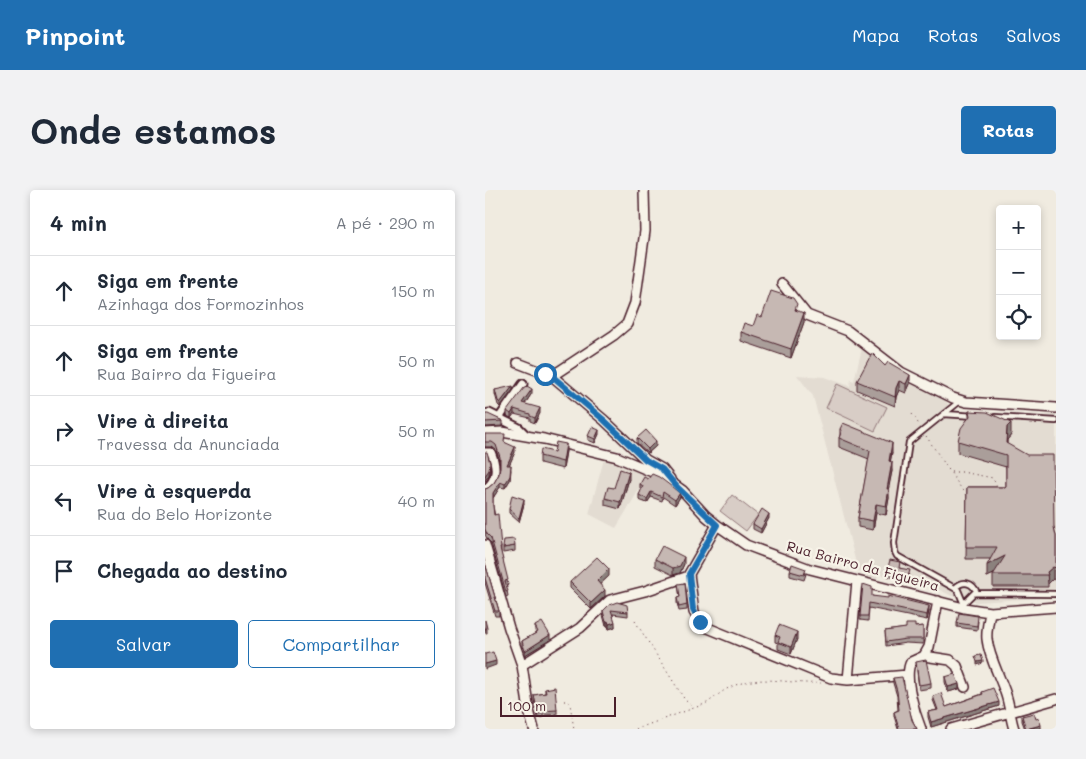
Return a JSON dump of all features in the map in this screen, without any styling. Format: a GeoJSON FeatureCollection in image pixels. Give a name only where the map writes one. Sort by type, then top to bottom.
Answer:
{"type":"FeatureCollection","features":[{"type":"Feature","properties":{"kind":"street"},"geometry":{"type":"LineString","coordinates":[[552,376],[627,324],[635,303],[646,212],[645,190]]}},
{"type":"Feature","properties":{"kind":"street"},"geometry":{"type":"LineString","coordinates":[[781,284],[807,315],[848,331],[901,372],[960,401],[1056,408]]}},
{"type":"Feature","properties":{"kind":"street"},"geometry":{"type":"LineString","coordinates":[[519,363],[552,376],[604,420],[646,460],[662,469],[677,487]]}},
{"type":"Feature","properties":{"kind":"street"},"geometry":{"type":"LineString","coordinates":[[499,418],[523,384]]}},
{"type":"Feature","properties":{"kind":"street"},"geometry":{"type":"LineString","coordinates":[[485,414],[489,413],[519,428],[527,436]]}},
{"type":"Feature","properties":{"kind":"street","name":"Rua Bairro da Figueira"},"geometry":{"type":"LineString","coordinates":[[485,433],[502,432],[567,444],[617,457],[656,473],[677,487],[717,525],[746,545],[810,568],[938,601],[990,612],[1056,607]]}},
{"type":"Feature","properties":{"kind":"street"},"geometry":{"type":"LineString","coordinates":[[485,452],[491,452],[496,470],[495,478],[485,489]]}},
{"type":"Feature","properties":{"kind":"street"},"geometry":{"type":"LineString","coordinates":[[717,525],[689,576],[694,612],[703,625],[829,677],[848,680],[908,675]]}},
{"type":"Feature","properties":{"kind":"street"},"geometry":{"type":"LineString","coordinates":[[485,545],[509,628],[522,665],[534,729]]}},
{"type":"Feature","properties":{"kind":"street"},"geometry":{"type":"LineString","coordinates":[[522,665],[580,628],[609,600],[645,592],[689,576]]}},
{"type":"Feature","properties":{"kind":"street"},"geometry":{"type":"LineString","coordinates":[[848,680],[857,581]]}},
{"type":"Feature","properties":{"kind":"street"},"geometry":{"type":"LineString","coordinates":[[924,656],[929,647],[938,601]]}},
{"type":"Feature","properties":{"kind":"street"},"geometry":{"type":"LineString","coordinates":[[990,612],[987,638],[991,655],[1009,704],[1008,712],[1014,729]]}},
{"type":"Feature","properties":{"kind":"street"},"geometry":{"type":"LineString","coordinates":[[921,729],[913,703],[908,675],[911,662],[924,656],[946,659],[953,662],[957,666],[965,687]]}},
{"type":"Feature","properties":{"kind":"street"},"geometry":{"type":"LineString","coordinates":[[951,729],[1056,699]]}},
{"type":"Feature","properties":{"kind":"lane"},"geometry":{"type":"LineString","coordinates":[[960,401],[909,442],[897,516],[895,552],[897,556],[958,590],[963,605],[974,593],[1056,594]]}},
{"type":"Feature","properties":{"kind":"lane"},"geometry":{"type":"LineString","coordinates":[[944,414],[977,416]]}},
{"type":"Feature","properties":{"kind":"lane"},"geometry":{"type":"LineString","coordinates":[[986,417],[1056,421]]}},
{"type":"Feature","properties":{"kind":"lane"},"geometry":{"type":"LineString","coordinates":[[955,588],[959,584],[966,583],[973,586],[977,593]]}},
{"type":"Feature","properties":{"kind":"path"},"geometry":{"type":"LineString","coordinates":[[912,414],[969,498]]}},
{"type":"Feature","properties":{"kind":"path"},"geometry":{"type":"LineString","coordinates":[[951,472],[963,472],[993,478],[999,490]]}},
{"type":"Feature","properties":{"kind":"path"},"geometry":{"type":"LineString","coordinates":[[635,620],[685,700],[693,707]]}},
{"type":"Feature","properties":{"kind":"path"},"geometry":{"type":"LineString","coordinates":[[636,729],[713,700],[733,686],[758,680],[824,683]]}},
{"type":"Feature","properties":{"kind":"path"},"geometry":{"type":"LineString","coordinates":[[565,701],[568,701],[570,704],[574,729]]}},
{"type":"Feature","properties":{"kind":"shaded area"},"geometry":{"type":"Polygon","coordinates":[[[862,348],[885,370],[943,398],[953,411],[1046,416],[1056,413],[1056,597],[976,602],[967,596],[952,596],[940,590],[878,574],[877,579],[867,577],[865,570],[858,571],[813,396],[797,375],[824,377],[850,386],[851,380],[854,381],[862,348]]]}},
{"type":"Feature","properties":{"kind":"shaded area"},"geometry":{"type":"Polygon","coordinates":[[[837,384],[887,407],[875,431],[826,408],[837,384]]]}},
{"type":"Feature","properties":{"kind":"shaded area"},"geometry":{"type":"Polygon","coordinates":[[[604,459],[648,475],[616,528],[589,514],[604,459]]]}},
{"type":"Feature","properties":{"kind":"shaded area"},"geometry":{"type":"Polygon","coordinates":[[[732,495],[758,515],[746,531],[720,511],[732,495]]]}},
{"type":"Feature","properties":{"kind":"building"},"geometry":{"type":"Polygon","coordinates":[[[771,291],[793,298],[797,304],[795,310],[804,313],[791,349],[741,332],[744,323],[753,326],[757,315],[762,317],[771,291]]]}},
{"type":"Feature","properties":{"kind":"building"},"geometry":{"type":"Polygon","coordinates":[[[872,353],[885,366],[888,362],[910,375],[906,384],[899,381],[895,397],[857,381],[872,353]]]}},
{"type":"Feature","properties":{"kind":"building"},"geometry":{"type":"Polygon","coordinates":[[[513,386],[500,403],[495,390],[513,386]]]}},
{"type":"Feature","properties":{"kind":"building"},"geometry":{"type":"Polygon","coordinates":[[[527,386],[532,389],[522,403],[540,408],[535,418],[530,416],[530,414],[514,409],[511,414],[507,411],[527,386]]]}},
{"type":"Feature","properties":{"kind":"building"},"geometry":{"type":"Polygon","coordinates":[[[969,411],[987,412],[1011,423],[1007,427],[1006,443],[1027,455],[1053,455],[1056,568],[1053,567],[1047,572],[1048,575],[993,575],[1005,556],[987,565],[997,547],[966,547],[967,487],[1006,487],[1006,455],[958,441],[961,428],[970,416],[969,411]]]}},
{"type":"Feature","properties":{"kind":"building"},"geometry":{"type":"Polygon","coordinates":[[[485,414],[488,414],[503,421],[485,422],[485,414]]]}},
{"type":"Feature","properties":{"kind":"building"},"geometry":{"type":"Polygon","coordinates":[[[843,423],[892,443],[889,461],[892,462],[886,506],[876,504],[873,521],[858,518],[870,451],[839,438],[843,423]]]}},
{"type":"Feature","properties":{"kind":"building"},"geometry":{"type":"Polygon","coordinates":[[[592,427],[599,430],[595,439],[588,436],[592,427]]]}},
{"type":"Feature","properties":{"kind":"building"},"geometry":{"type":"Polygon","coordinates":[[[646,430],[656,441],[648,449],[637,438],[646,430]]]}},
{"type":"Feature","properties":{"kind":"building"},"geometry":{"type":"Polygon","coordinates":[[[485,434],[505,434],[504,442],[515,447],[507,465],[511,465],[510,476],[505,484],[500,482],[493,493],[494,515],[498,514],[500,548],[508,580],[505,581],[508,591],[506,592],[491,538],[485,529],[485,489],[494,483],[499,474],[500,457],[496,445],[492,442],[485,442],[485,434]]]}},
{"type":"Feature","properties":{"kind":"building"},"geometry":{"type":"Polygon","coordinates":[[[556,442],[566,444],[563,462],[540,456],[541,449],[554,452],[556,442]]]}},
{"type":"Feature","properties":{"kind":"building"},"geometry":{"type":"Polygon","coordinates":[[[485,452],[487,452],[490,463],[489,470],[485,476],[485,452]]]}},
{"type":"Feature","properties":{"kind":"building"},"geometry":{"type":"Polygon","coordinates":[[[620,469],[629,472],[620,502],[605,498],[608,487],[614,488],[620,469]]]}},
{"type":"Feature","properties":{"kind":"building"},"geometry":{"type":"Polygon","coordinates":[[[652,474],[680,493],[675,500],[663,492],[662,497],[651,492],[647,499],[639,495],[643,486],[640,484],[644,477],[648,479],[652,474]]]}},
{"type":"Feature","properties":{"kind":"building"},"geometry":{"type":"Polygon","coordinates":[[[512,495],[524,499],[519,518],[509,509],[512,495]]]}},
{"type":"Feature","properties":{"kind":"building"},"geometry":{"type":"Polygon","coordinates":[[[762,509],[769,514],[761,529],[753,524],[762,509]]]}},
{"type":"Feature","properties":{"kind":"building"},"geometry":{"type":"Polygon","coordinates":[[[514,539],[515,546],[503,548],[504,540],[514,539]]]}},
{"type":"Feature","properties":{"kind":"building"},"geometry":{"type":"Polygon","coordinates":[[[662,546],[684,557],[680,566],[673,568],[655,559],[662,546]]]}},
{"type":"Feature","properties":{"kind":"building"},"geometry":{"type":"Polygon","coordinates":[[[597,557],[609,569],[597,581],[605,590],[591,603],[570,582],[597,557]]]}},
{"type":"Feature","properties":{"kind":"building"},"geometry":{"type":"Polygon","coordinates":[[[890,560],[900,562],[899,568],[910,570],[908,577],[887,571],[890,560]]]}},
{"type":"Feature","properties":{"kind":"building"},"geometry":{"type":"Polygon","coordinates":[[[485,563],[499,611],[495,611],[485,578],[485,563]]]}},
{"type":"Feature","properties":{"kind":"building"},"geometry":{"type":"Polygon","coordinates":[[[792,564],[806,569],[804,575],[790,571],[792,564]]]}},
{"type":"Feature","properties":{"kind":"building"},"geometry":{"type":"Polygon","coordinates":[[[685,583],[687,605],[679,607],[677,598],[680,597],[678,584],[685,583]]]}},
{"type":"Feature","properties":{"kind":"building"},"geometry":{"type":"Polygon","coordinates":[[[863,584],[872,587],[872,596],[888,598],[888,596],[929,606],[927,615],[869,603],[868,616],[860,616],[863,584]]]}},
{"type":"Feature","properties":{"kind":"building"},"geometry":{"type":"Polygon","coordinates":[[[617,602],[627,605],[628,612],[611,610],[615,622],[609,624],[608,621],[606,622],[603,611],[609,605],[617,602]]]}},
{"type":"Feature","properties":{"kind":"building"},"geometry":{"type":"Polygon","coordinates":[[[959,613],[978,616],[977,626],[957,623],[959,613]]]}},
{"type":"Feature","properties":{"kind":"building"},"geometry":{"type":"Polygon","coordinates":[[[542,622],[550,635],[525,651],[522,641],[538,632],[535,626],[542,622]]]}},
{"type":"Feature","properties":{"kind":"building"},"geometry":{"type":"Polygon","coordinates":[[[906,624],[915,624],[915,627],[923,626],[923,639],[886,642],[885,631],[906,628],[906,624]]]}},
{"type":"Feature","properties":{"kind":"building"},"geometry":{"type":"Polygon","coordinates":[[[779,625],[797,632],[791,647],[778,642],[780,637],[775,635],[779,625]]]}},
{"type":"Feature","properties":{"kind":"building"},"geometry":{"type":"Polygon","coordinates":[[[493,652],[496,661],[485,664],[485,654],[493,652]]]}},
{"type":"Feature","properties":{"kind":"building"},"geometry":{"type":"Polygon","coordinates":[[[981,655],[983,661],[977,662],[975,656],[981,655]]]}},
{"type":"Feature","properties":{"kind":"building"},"geometry":{"type":"Polygon","coordinates":[[[926,660],[931,683],[919,685],[916,662],[926,660]]]}},
{"type":"Feature","properties":{"kind":"building"},"geometry":{"type":"Polygon","coordinates":[[[955,674],[959,684],[948,687],[945,677],[955,674]]]}},
{"type":"Feature","properties":{"kind":"building"},"geometry":{"type":"Polygon","coordinates":[[[902,677],[912,720],[917,729],[899,729],[894,712],[899,710],[897,691],[893,678],[902,677]]]}},
{"type":"Feature","properties":{"kind":"building"},"geometry":{"type":"Polygon","coordinates":[[[555,687],[557,710],[542,711],[543,713],[538,714],[534,695],[546,693],[545,689],[555,687]]]}},
{"type":"Feature","properties":{"kind":"building"},"geometry":{"type":"Polygon","coordinates":[[[993,688],[999,702],[931,722],[928,712],[938,710],[933,696],[941,693],[946,707],[983,694],[982,692],[993,688]]]}},
{"type":"Feature","properties":{"kind":"building"},"geometry":{"type":"Polygon","coordinates":[[[1034,713],[1036,719],[1039,718],[1041,725],[1026,729],[1022,716],[1034,713]]]}},
{"type":"Feature","properties":{"kind":"route"},"geometry":{"type":"LineString","coordinates":[[545,374],[552,376],[604,420],[646,460],[662,469],[677,487],[717,525],[689,574],[693,609],[700,622]]}}]}
